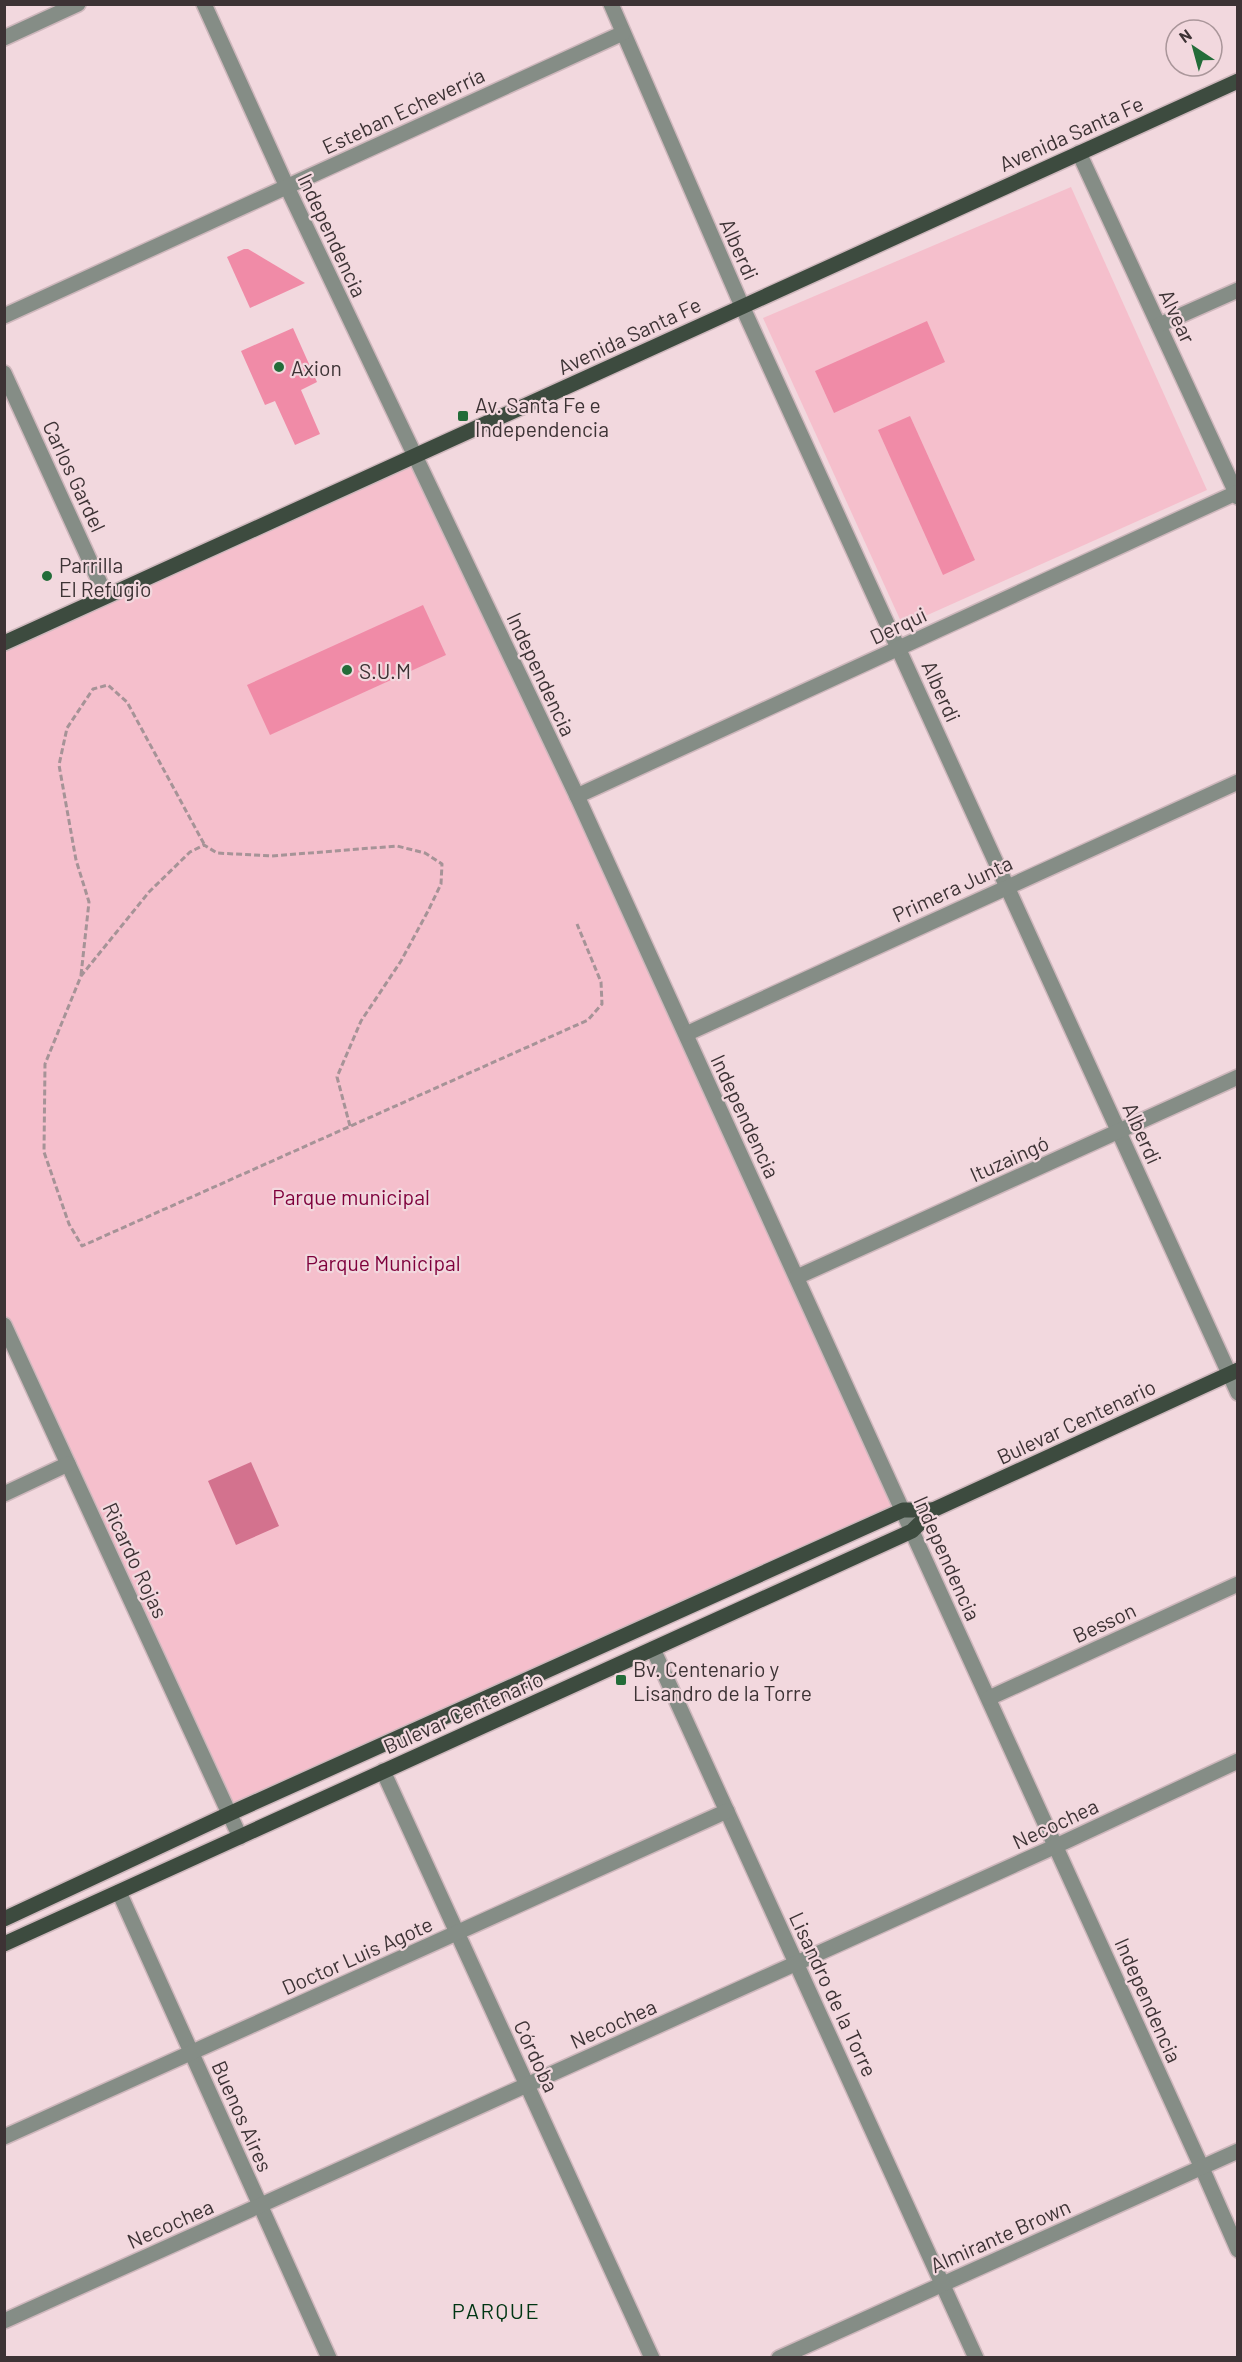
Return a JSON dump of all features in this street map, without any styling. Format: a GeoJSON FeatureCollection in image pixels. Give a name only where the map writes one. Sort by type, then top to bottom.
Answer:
{"type":"FeatureCollection","features":[{"type":"Feature","properties":{"kind":"main road","name":"Avenida Santa Fe"},"geometry":{"type":"LineString","coordinates":[[4,643],[1238,81]]}},
{"type":"Feature","properties":{"kind":"main road","name":"Bulevar Centenario"},"geometry":{"type":"LineString","coordinates":[[4,1944],[912,1531],[933,1510],[1233,1372]]}},
{"type":"Feature","properties":{"kind":"main road","name":"Bulevar Centenario"},"geometry":{"type":"LineString","coordinates":[[4,1919],[231,1813],[903,1510],[933,1510]]}},
{"type":"Feature","properties":{"kind":"street"},"geometry":{"type":"LineString","coordinates":[[4,38],[78,4]]}},
{"type":"Feature","properties":{"kind":"street","name":"Independencia"},"geometry":{"type":"LineString","coordinates":[[204,4],[287,187],[577,796],[1238,2250]]}},
{"type":"Feature","properties":{"kind":"street","name":"Alberdi"},"geometry":{"type":"LineString","coordinates":[[611,4],[742,306],[1119,1131],[1233,1372],[1238,1393]]}},
{"type":"Feature","properties":{"kind":"street","name":"Esteban Echeverría"},"geometry":{"type":"LineString","coordinates":[[4,316],[623,33]]}},
{"type":"Feature","properties":{"kind":"street","name":"Alvear"},"geometry":{"type":"LineString","coordinates":[[1079,153],[1237,494]]}},
{"type":"Feature","properties":{"kind":"street"},"geometry":{"type":"LineString","coordinates":[[1159,325],[1238,290]]}},
{"type":"Feature","properties":{"kind":"street","name":"Carlos Gardel"},"geometry":{"type":"LineString","coordinates":[[4,373],[106,596]]}},
{"type":"Feature","properties":{"kind":"street","name":"Derqui"},"geometry":{"type":"LineString","coordinates":[[577,796],[1237,494]]}},
{"type":"Feature","properties":{"kind":"street","name":"Primera Junta"},"geometry":{"type":"LineString","coordinates":[[686,1034],[1238,782]]}},
{"type":"Feature","properties":{"kind":"street","name":"Ituzaingó"},"geometry":{"type":"LineString","coordinates":[[797,1276],[1238,1077]]}},
{"type":"Feature","properties":{"kind":"street","name":"Ricardo Rojas"},"geometry":{"type":"LineString","coordinates":[[4,1325],[231,1813],[240,1837]]}},
{"type":"Feature","properties":{"kind":"street"},"geometry":{"type":"LineString","coordinates":[[4,1494],[68,1464]]}},
{"type":"Feature","properties":{"kind":"street","name":"Besson"},"geometry":{"type":"LineString","coordinates":[[989,1698],[1238,1584]]}},
{"type":"Feature","properties":{"kind":"street","name":"Lisandro de la Torre"},"geometry":{"type":"LineString","coordinates":[[653,1649],[976,2358]]}},
{"type":"Feature","properties":{"kind":"street","name":"Necochea"},"geometry":{"type":"LineString","coordinates":[[4,2321],[1056,1846],[1238,1761]]}},
{"type":"Feature","properties":{"kind":"street","name":"Córdoba"},"geometry":{"type":"LineString","coordinates":[[384,1771],[652,2358]]}},
{"type":"Feature","properties":{"kind":"street","name":"Doctor Luis Agote"},"geometry":{"type":"LineString","coordinates":[[4,2137],[727,1811]]}},
{"type":"Feature","properties":{"kind":"street","name":"Buenos Aires"},"geometry":{"type":"LineString","coordinates":[[119,1892],[329,2358]]}},
{"type":"Feature","properties":{"kind":"street","name":"Almirante Brown"},"geometry":{"type":"LineString","coordinates":[[779,2358],[1238,2151]]}},
{"type":"Feature","properties":{"kind":"path"},"geometry":{"type":"LineString","coordinates":[[350,1126],[337,1077],[361,1021],[401,961],[433,902],[441,884],[442,864],[425,853],[397,846],[272,856],[217,853],[204,844],[127,702],[108,685],[93,689],[67,728],[59,765],[76,860],[89,902],[81,976],[45,1064],[44,1152],[69,1224],[82,1246],[588,1020],[602,1004],[600,982],[578,924]]}},
{"type":"Feature","properties":{"kind":"path"},"geometry":{"type":"LineString","coordinates":[[81,976],[149,892],[190,852],[204,844]]}},
{"type":"Feature","properties":{"kind":"green space"},"geometry":{"type":"Polygon","coordinates":[[[1071,187],[1207,490],[903,626],[763,318],[1071,187]]]}},
{"type":"Feature","properties":{"kind":"green space","name":"Parque Municipal"},"geometry":{"type":"Polygon","coordinates":[[[415,456],[903,1510],[231,1813],[5,1325],[4,643],[415,456]]]}},
{"type":"Feature","properties":{"kind":"shaded area"},"geometry":{"type":"Polygon","coordinates":[[[251,1462],[279,1526],[236,1545],[208,1481],[251,1462]]]}},
{"type":"Feature","properties":{"kind":"building"},"geometry":{"type":"Polygon","coordinates":[[[248,249],[305,283],[250,308],[227,257],[248,249]]]}},
{"type":"Feature","properties":{"kind":"building"},"geometry":{"type":"Polygon","coordinates":[[[927,321],[945,362],[834,413],[815,371],[927,321]]]}},
{"type":"Feature","properties":{"kind":"building","name":"Axion"},"geometry":{"type":"Polygon","coordinates":[[[293,328],[317,382],[301,390],[320,434],[295,445],[275,401],[265,405],[241,351],[293,328]]]}},
{"type":"Feature","properties":{"kind":"building"},"geometry":{"type":"Polygon","coordinates":[[[910,416],[975,560],[943,575],[878,430],[910,416]]]}},
{"type":"Feature","properties":{"kind":"building","name":"S.U.M"},"geometry":{"type":"Polygon","coordinates":[[[423,605],[446,655],[270,735],[247,685],[423,605]]]}},
{"type":"Feature","properties":{"kind":"place","name":"Axion"},"geometry":{"type":"Point","coordinates":[279,367]}},
{"type":"Feature","properties":{"kind":"place","name":"Av. Santa Fe e Independencia"},"geometry":{"type":"Point","coordinates":[463,416]}},
{"type":"Feature","properties":{"kind":"place","name":"Parrilla El Refugio"},"geometry":{"type":"Point","coordinates":[47,576]}},
{"type":"Feature","properties":{"kind":"place","name":"S.U.M"},"geometry":{"type":"Point","coordinates":[347,670]}},
{"type":"Feature","properties":{"kind":"place","name":"Bv. Centenario y Lisandro de la Torre"},"geometry":{"type":"Point","coordinates":[621,1680]}},
{"type":"Feature","properties":{"kind":"district","name":"PARQUE"},"geometry":{"type":"Point","coordinates":[496,2310]}},
{"type":"Feature","properties":{"kind":"park label","name":"Parque municipal"},"geometry":{"type":"Point","coordinates":[351,1196]}}]}
